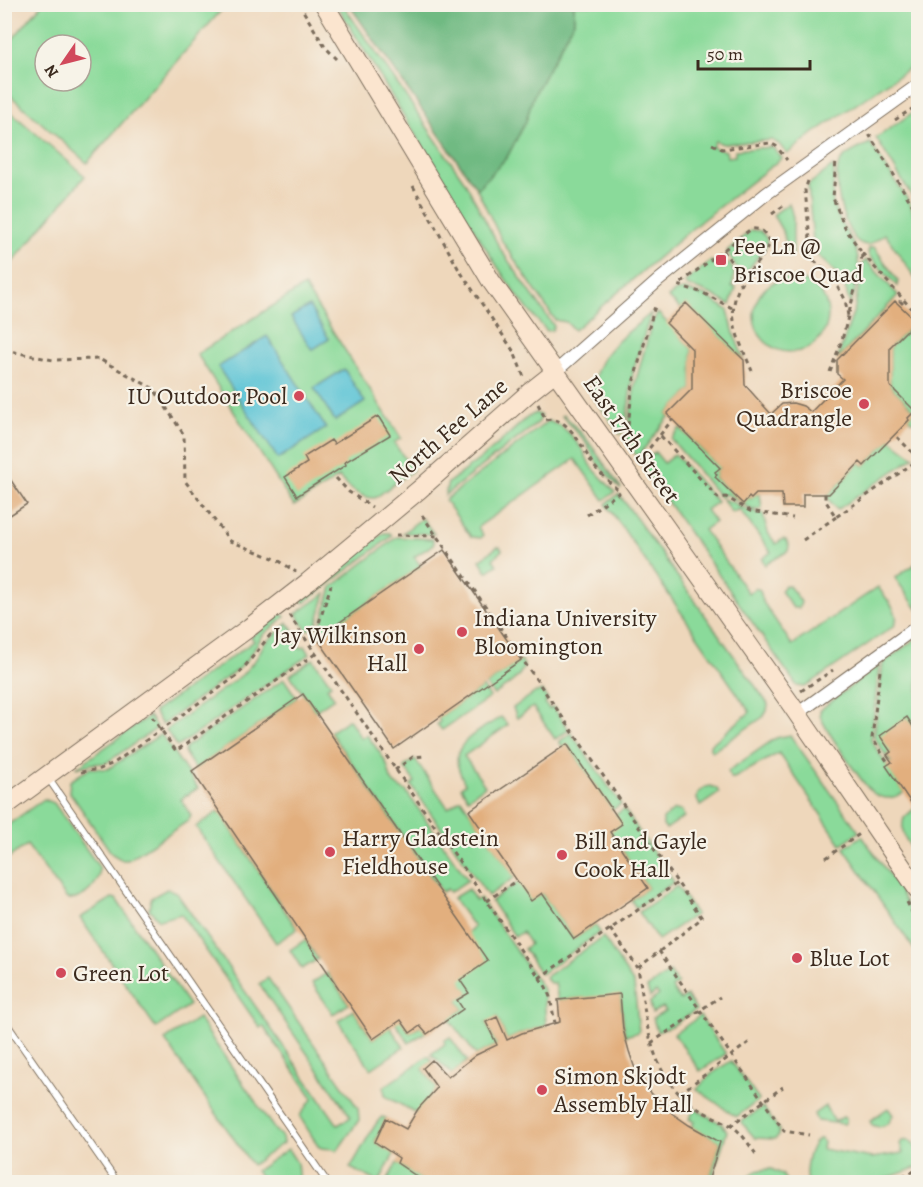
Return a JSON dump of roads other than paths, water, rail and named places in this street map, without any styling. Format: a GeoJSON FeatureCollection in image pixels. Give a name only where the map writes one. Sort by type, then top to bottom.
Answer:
{"type":"FeatureCollection","features":[{"type":"Feature","properties":{"kind":"main road","name":"East 17th Street"},"geometry":{"type":"LineString","coordinates":[[324,4],[491,281],[797,714],[911,893]]}},
{"type":"Feature","properties":{"kind":"main road","name":"North Fee Lane"},"geometry":{"type":"LineString","coordinates":[[4,807],[308,582],[555,372]]}},
{"type":"Feature","properties":{"kind":"street","name":"North Fee Lane"},"geometry":{"type":"LineString","coordinates":[[555,372],[659,280],[766,194],[918,85]]}},
{"type":"Feature","properties":{"kind":"street"},"geometry":{"type":"LineString","coordinates":[[797,714],[918,626]]}},
{"type":"Feature","properties":{"kind":"lane"},"geometry":{"type":"LineString","coordinates":[[46,775],[327,1182]]}},
{"type":"Feature","properties":{"kind":"lane"},"geometry":{"type":"LineString","coordinates":[[4,1020],[117,1182]]}},
{"type":"Feature","properties":{"kind":"water"},"geometry":{"type":"Polygon","coordinates":[[[309,306],[329,339],[312,350],[291,317],[309,306]]]}},
{"type":"Feature","properties":{"kind":"water"},"geometry":{"type":"Polygon","coordinates":[[[267,336],[326,428],[278,459],[218,367],[267,336]]]}},
{"type":"Feature","properties":{"kind":"water"},"geometry":{"type":"Polygon","coordinates":[[[344,369],[365,402],[335,421],[314,388],[344,369]]]}},
{"type":"Feature","properties":{"kind":"place","name":"Fee Ln @ Briscoe Quad"},"geometry":{"type":"Point","coordinates":[721,260]}},
{"type":"Feature","properties":{"kind":"place","name":"IU Outdoor Pool"},"geometry":{"type":"Point","coordinates":[299,396]}},
{"type":"Feature","properties":{"kind":"place","name":"Briscoe Quadrangle"},"geometry":{"type":"Point","coordinates":[864,404]}},
{"type":"Feature","properties":{"kind":"place","name":"Indiana University Bloomington"},"geometry":{"type":"Point","coordinates":[462,632]}},
{"type":"Feature","properties":{"kind":"place","name":"Jay Wilkinson Hall"},"geometry":{"type":"Point","coordinates":[419,649]}},
{"type":"Feature","properties":{"kind":"place","name":"Harry Gladstein Fieldhouse"},"geometry":{"type":"Point","coordinates":[330,852]}},
{"type":"Feature","properties":{"kind":"place","name":"Bill and Gayle Cook Hall"},"geometry":{"type":"Point","coordinates":[562,855]}},
{"type":"Feature","properties":{"kind":"place","name":"Blue Lot"},"geometry":{"type":"Point","coordinates":[797,958]}},
{"type":"Feature","properties":{"kind":"place","name":"Green Lot"},"geometry":{"type":"Point","coordinates":[61,973]}},
{"type":"Feature","properties":{"kind":"place","name":"Simon Skjodt Assembly Hall"},"geometry":{"type":"Point","coordinates":[542,1090]}}]}
